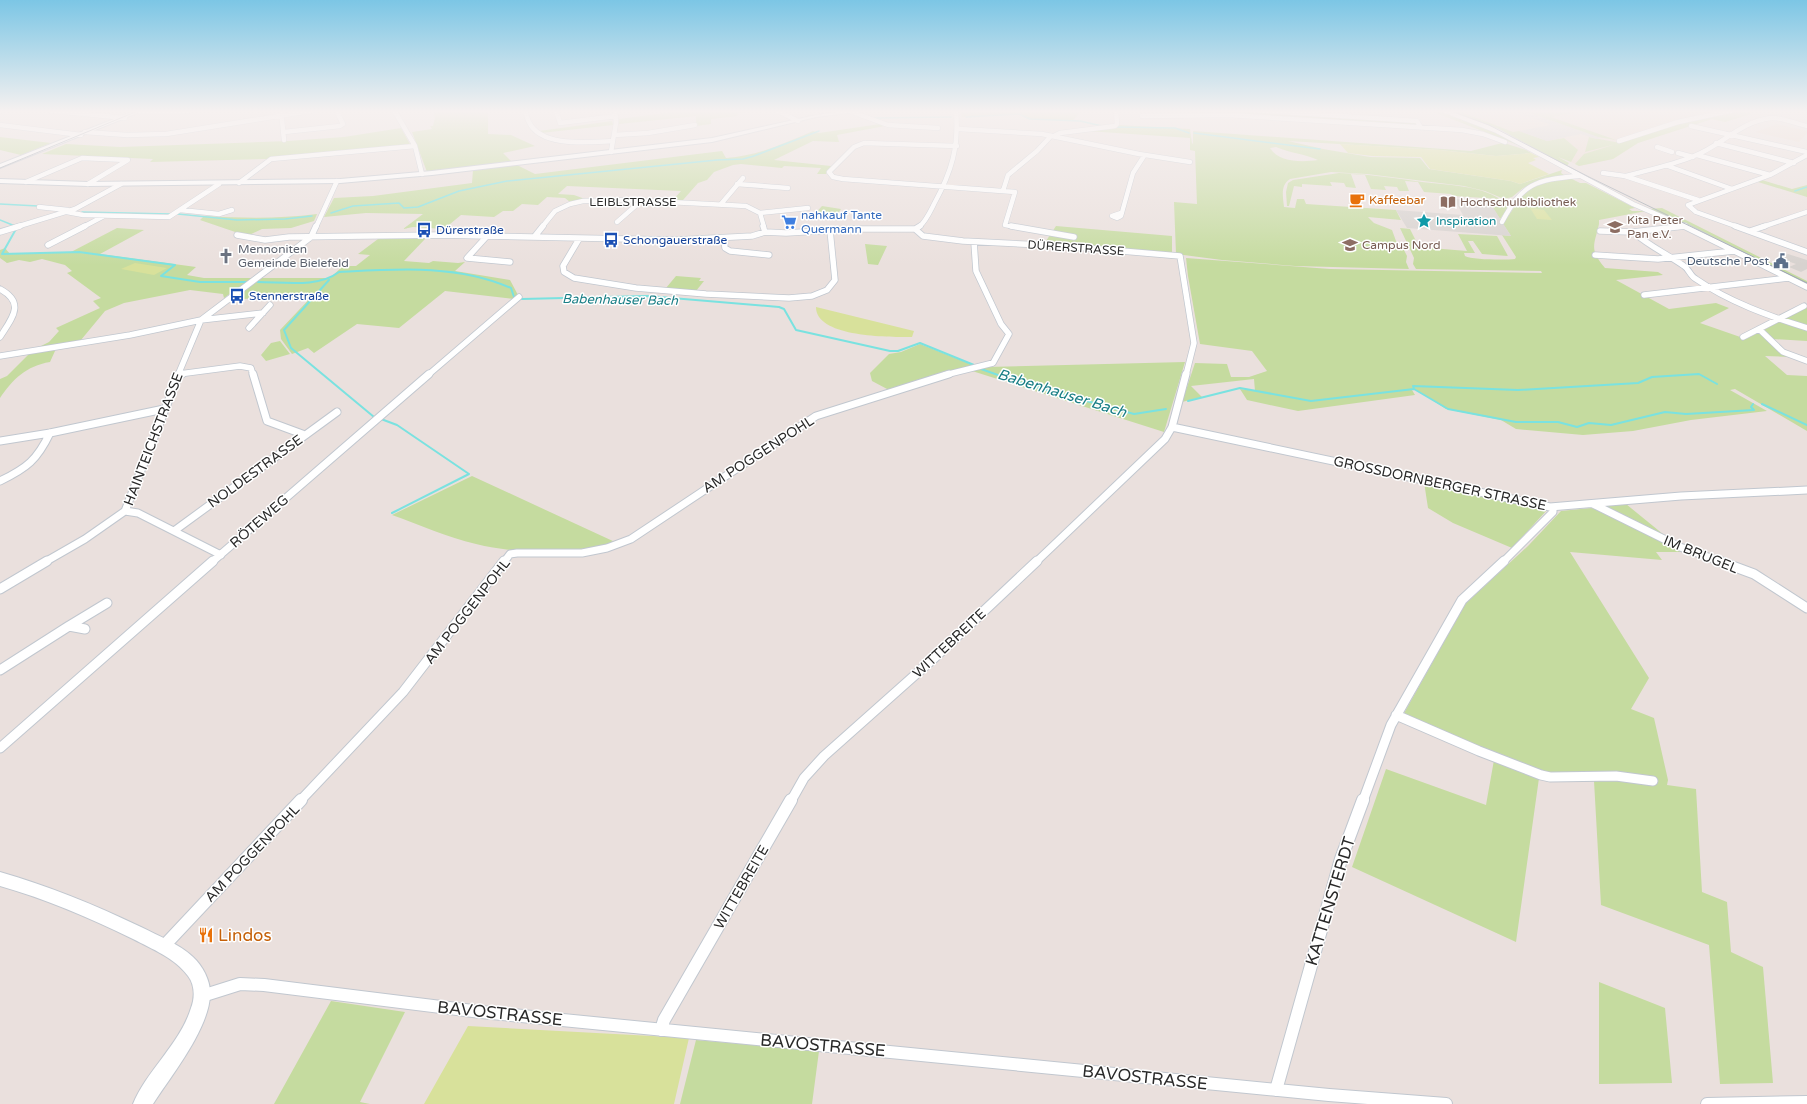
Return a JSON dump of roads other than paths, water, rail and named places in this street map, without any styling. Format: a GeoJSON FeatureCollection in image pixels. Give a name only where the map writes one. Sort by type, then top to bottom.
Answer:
{"type":"FeatureCollection","features":[{"type":"Feature","properties":{"kind":"main road"},"geometry":{"type":"LineString","coordinates":[[0,879],[52,895],[86,908],[176,954],[194,970],[198,978],[202,996],[198,1012],[186,1036],[142,1104]]}},
{"type":"Feature","properties":{"kind":"street"},"geometry":{"type":"LineString","coordinates":[[26,182],[74,162]]}},
{"type":"Feature","properties":{"kind":"street"},"geometry":{"type":"LineString","coordinates":[[88,184],[125,162]]}},
{"type":"Feature","properties":{"kind":"street"},"geometry":{"type":"LineString","coordinates":[[239,183],[268,162]]}},
{"type":"Feature","properties":{"kind":"street"},"geometry":{"type":"LineString","coordinates":[[418,162],[422,174]]}},
{"type":"Feature","properties":{"kind":"street"},"geometry":{"type":"LineString","coordinates":[[1,181],[88,184],[338,182],[529,162]]}},
{"type":"Feature","properties":{"kind":"street"},"geometry":{"type":"LineString","coordinates":[[839,162],[829,172],[833,177],[1015,192],[1004,225],[1074,237]]}},
{"type":"Feature","properties":{"kind":"street"},"geometry":{"type":"LineString","coordinates":[[915,229],[921,226],[944,186],[952,169],[954,162]]}},
{"type":"Feature","properties":{"kind":"street"},"geometry":{"type":"LineString","coordinates":[[1003,191],[1008,175],[1024,162]]}},
{"type":"Feature","properties":{"kind":"street"},"geometry":{"type":"LineString","coordinates":[[1121,213],[1133,173],[1140,162]]}},
{"type":"Feature","properties":{"kind":"street"},"geometry":{"type":"LineString","coordinates":[[1553,162],[1633,204],[1686,226],[1807,287]]}},
{"type":"Feature","properties":{"kind":"street"},"geometry":{"type":"LineString","coordinates":[[1626,176],[1680,162]]}},
{"type":"Feature","properties":{"kind":"street"},"geometry":{"type":"LineString","coordinates":[[1717,162],[1770,175]]}},
{"type":"Feature","properties":{"kind":"street"},"geometry":{"type":"LineString","coordinates":[[1788,162],[1794,163]]}},
{"type":"Feature","properties":{"kind":"street"},"geometry":{"type":"LineString","coordinates":[[1794,163],[1770,175],[1698,200],[1688,205],[1696,212],[1807,252]]}},
{"type":"Feature","properties":{"kind":"street"},"geometry":{"type":"LineString","coordinates":[[1668,166],[1732,189]]}},
{"type":"Feature","properties":{"kind":"street"},"geometry":{"type":"LineString","coordinates":[[1603,173],[1626,176],[1698,200]]}},
{"type":"Feature","properties":{"kind":"street"},"geometry":{"type":"LineString","coordinates":[[1502,222],[1518,195],[1526,189],[1545,181],[1579,176]]}},
{"type":"Feature","properties":{"kind":"street"},"geometry":{"type":"LineString","coordinates":[[721,204],[743,178]]}},
{"type":"Feature","properties":{"kind":"street"},"geometry":{"type":"LineString","coordinates":[[201,320],[311,237],[338,182]]}},
{"type":"Feature","properties":{"kind":"street"},"geometry":{"type":"LineString","coordinates":[[0,232],[69,211],[121,184]]}},
{"type":"Feature","properties":{"kind":"street"},"geometry":{"type":"LineString","coordinates":[[38,207],[105,216],[170,217],[219,184]]}},
{"type":"Feature","properties":{"kind":"street"},"geometry":{"type":"LineString","coordinates":[[737,184],[788,188]]}},
{"type":"Feature","properties":{"kind":"street","name":"LEIBLSTRASSE"},"geometry":{"type":"LineString","coordinates":[[535,236],[552,214],[570,204],[596,200],[721,204],[746,206],[760,212],[808,208]]}},
{"type":"Feature","properties":{"kind":"street"},"geometry":{"type":"LineString","coordinates":[[617,222],[641,201]]}},
{"type":"Feature","properties":{"kind":"street"},"geometry":{"type":"LineString","coordinates":[[180,210],[219,214],[232,210]]}},
{"type":"Feature","properties":{"kind":"street"},"geometry":{"type":"LineString","coordinates":[[760,212],[765,232]]}},
{"type":"Feature","properties":{"kind":"street"},"geometry":{"type":"LineString","coordinates":[[1750,231],[1807,212]]}},
{"type":"Feature","properties":{"kind":"street"},"geometry":{"type":"LineString","coordinates":[[48,245],[105,216]]}},
{"type":"Feature","properties":{"kind":"street"},"geometry":{"type":"LineString","coordinates":[[1600,231],[1633,232],[1686,226]]}},
{"type":"Feature","properties":{"kind":"street","name":"DÜRERSTRASSE"},"geometry":{"type":"LineString","coordinates":[[237,235],[265,240],[311,237],[488,235],[579,239],[724,238],[752,236],[765,232],[786,233],[830,230],[915,229],[923,236],[974,242],[1062,246],[1178,255]]}},
{"type":"Feature","properties":{"kind":"street"},"geometry":{"type":"LineString","coordinates":[[579,239],[563,266],[564,272],[574,278],[657,290],[800,298],[820,294],[831,287],[835,280],[830,230]]}},
{"type":"Feature","properties":{"kind":"street"},"geometry":{"type":"LineString","coordinates":[[1633,232],[1655,250],[1686,267],[1693,278],[1743,304],[1779,319],[1807,328]]}},
{"type":"Feature","properties":{"kind":"street"},"geometry":{"type":"LineString","coordinates":[[488,235],[467,258],[510,262]]}},
{"type":"Feature","properties":{"kind":"street"},"geometry":{"type":"LineString","coordinates":[[724,238],[725,248],[730,251],[770,255]]}},
{"type":"Feature","properties":{"kind":"street","name":"AM POGGENPOHL"},"geometry":{"type":"LineString","coordinates":[[162,946],[403,692],[510,554],[524,552],[566,554],[584,552],[622,543],[631,539],[816,416],[948,374],[993,363],[1009,334],[1001,324],[976,271],[974,242]]}},
{"type":"Feature","properties":{"kind":"street"},"geometry":{"type":"LineString","coordinates":[[1595,255],[1669,258],[1735,251]]}},
{"type":"Feature","properties":{"kind":"street","name":"WITTEBREITE"},"geometry":{"type":"LineString","coordinates":[[661,1030],[664,1020],[804,778],[824,756],[933,659],[1165,439],[1172,427],[1194,343],[1180,256],[1178,255]]}},
{"type":"Feature","properties":{"kind":"street"},"geometry":{"type":"LineString","coordinates":[[1644,295],[1788,278]]}},
{"type":"Feature","properties":{"kind":"street"},"geometry":{"type":"LineString","coordinates":[[0,289],[11,294],[16,304],[14,314],[0,337]]}},
{"type":"Feature","properties":{"kind":"street","name":"RÖTEWEG"},"geometry":{"type":"LineString","coordinates":[[0,748],[518,297]]}},
{"type":"Feature","properties":{"kind":"street"},"geometry":{"type":"LineString","coordinates":[[249,328],[270,305]]}},
{"type":"Feature","properties":{"kind":"street"},"geometry":{"type":"LineString","coordinates":[[1743,337],[1804,306]]}},
{"type":"Feature","properties":{"kind":"street"},"geometry":{"type":"LineString","coordinates":[[0,356],[124,336],[201,320],[263,313]]}},
{"type":"Feature","properties":{"kind":"street","name":"HAINTEICHSTRASSE"},"geometry":{"type":"LineString","coordinates":[[0,588],[85,539],[125,511],[164,409],[201,320]]}},
{"type":"Feature","properties":{"kind":"street"},"geometry":{"type":"LineString","coordinates":[[1759,329],[1783,352],[1807,361]]}},
{"type":"Feature","properties":{"kind":"street"},"geometry":{"type":"LineString","coordinates":[[179,374],[247,366],[253,371],[267,421],[305,435]]}},
{"type":"Feature","properties":{"kind":"street"},"geometry":{"type":"LineString","coordinates":[[0,441],[50,433],[164,409]]}},
{"type":"Feature","properties":{"kind":"street","name":"NOLDESTRASSE"},"geometry":{"type":"LineString","coordinates":[[174,531],[336,412]]}},
{"type":"Feature","properties":{"kind":"street","name":"GROSSDORNBERGER STRASSE"},"geometry":{"type":"LineString","coordinates":[[1172,427],[1553,507],[1681,496],[1807,490]]}},
{"type":"Feature","properties":{"kind":"street"},"geometry":{"type":"LineString","coordinates":[[0,481],[32,462],[39,455],[50,433]]}},
{"type":"Feature","properties":{"kind":"street","name":"IM BRUGEL"},"geometry":{"type":"LineString","coordinates":[[1593,504],[1680,547],[1754,574],[1807,608]]}},
{"type":"Feature","properties":{"kind":"street","name":"KATTENSTERDT"},"geometry":{"type":"LineString","coordinates":[[1276,1090],[1309,968],[1341,859],[1386,737],[1396,715],[1462,600],[1521,546],[1553,512],[1553,507]]}},
{"type":"Feature","properties":{"kind":"street"},"geometry":{"type":"LineString","coordinates":[[125,511],[138,513],[221,555]]}},
{"type":"Feature","properties":{"kind":"street"},"geometry":{"type":"LineString","coordinates":[[0,670],[107,603]]}},
{"type":"Feature","properties":{"kind":"street"},"geometry":{"type":"LineString","coordinates":[[69,626],[85,629]]}},
{"type":"Feature","properties":{"kind":"street"},"geometry":{"type":"LineString","coordinates":[[1396,715],[1479,751],[1541,775],[1550,777],[1616,776],[1654,781]]}},
{"type":"Feature","properties":{"kind":"street","name":"BAVOSTRASSE"},"geometry":{"type":"LineString","coordinates":[[202,996],[230,986],[248,984],[264,985],[481,1012],[1276,1090],[1446,1104]]}},
{"type":"Feature","properties":{"kind":"street"},"geometry":{"type":"LineString","coordinates":[[1707,1104],[1807,1102]]}},
{"type":"Feature","properties":{"kind":"waterway"},"geometry":{"type":"LineString","coordinates":[[331,213],[353,206],[399,203],[404,208],[418,207],[459,191],[507,181],[702,162]]}},
{"type":"Feature","properties":{"kind":"waterway"},"geometry":{"type":"LineString","coordinates":[[1795,191],[1807,187]]}},
{"type":"Feature","properties":{"kind":"waterway"},"geometry":{"type":"LineString","coordinates":[[0,204],[38,206]]}},
{"type":"Feature","properties":{"kind":"waterway"},"geometry":{"type":"LineString","coordinates":[[82,212],[170,214]]}},
{"type":"Feature","properties":{"kind":"waterway"},"geometry":{"type":"LineString","coordinates":[[178,214],[237,220],[285,219],[312,216]]}},
{"type":"Feature","properties":{"kind":"waterway","name":"Babenhauser Bach"},"geometry":{"type":"LineString","coordinates":[[0,220],[15,226]]}},
{"type":"Feature","properties":{"kind":"waterway","name":"Babenhauser Bach"},"geometry":{"type":"LineString","coordinates":[[16,229],[2,254],[79,252],[175,265],[161,276],[200,282],[246,282]]}},
{"type":"Feature","properties":{"kind":"waterway","name":"Babenhauser Bach"},"geometry":{"type":"LineString","coordinates":[[258,282],[311,282],[331,277],[339,272],[404,269],[426,270],[469,275],[490,280],[511,288],[514,297],[522,299],[648,296],[779,307],[784,309],[796,330],[890,351],[898,351],[920,343],[974,365]]}},
{"type":"Feature","properties":{"kind":"waterway"},"geometry":{"type":"LineString","coordinates":[[329,280],[284,330],[291,348],[374,417]]}},
{"type":"Feature","properties":{"kind":"waterway","name":"Babenhauser Bach"},"geometry":{"type":"LineString","coordinates":[[981,369],[1018,382],[1134,414],[1166,409]]}},
{"type":"Feature","properties":{"kind":"waterway"},"geometry":{"type":"LineString","coordinates":[[1414,389],[1413,386],[1518,390],[1638,383],[1652,377],[1699,374],[1717,384]]}},
{"type":"Feature","properties":{"kind":"waterway","name":"Babenhauser Bach"},"geometry":{"type":"LineString","coordinates":[[1188,401],[1240,388],[1311,401],[1414,389]]}},
{"type":"Feature","properties":{"kind":"waterway","name":"Babenhauser Bach"},"geometry":{"type":"LineString","coordinates":[[1414,389],[1448,409],[1516,422],[1558,422],[1577,427],[1589,423],[1611,425],[1665,412],[1686,414],[1754,410],[1751,407],[1753,404]]}},
{"type":"Feature","properties":{"kind":"waterway","name":"Babenhauser Bach"},"geometry":{"type":"LineString","coordinates":[[1762,404],[1807,425]]}},
{"type":"Feature","properties":{"kind":"waterway"},"geometry":{"type":"LineString","coordinates":[[381,419],[397,425],[469,474],[392,513]]}},
{"type":"Feature","properties":{"kind":"tram line"},"geometry":{"type":"LineString","coordinates":[[0,168],[16,162]]}},
{"type":"Feature","properties":{"kind":"tram line"},"geometry":{"type":"LineString","coordinates":[[1559,162],[1807,283]]}},
{"type":"Feature","properties":{"kind":"place","name":"Kaffeebar"},"geometry":{"type":"Point","coordinates":[1357,200]}},
{"type":"Feature","properties":{"kind":"place","name":"Hochschulbibliothek"},"geometry":{"type":"Point","coordinates":[1448,202]}},
{"type":"Feature","properties":{"kind":"place","name":"Inspiration"},"geometry":{"type":"Point","coordinates":[1424,221]}},
{"type":"Feature","properties":{"kind":"place","name":"nahkauf Tante Quermann"},"geometry":{"type":"Point","coordinates":[789,222]}},
{"type":"Feature","properties":{"kind":"place","name":"Kita Peter Pan e.V."},"geometry":{"type":"Point","coordinates":[1615,227]}},
{"type":"Feature","properties":{"kind":"place","name":"Dürerstraße"},"geometry":{"type":"Point","coordinates":[424,230]}},
{"type":"Feature","properties":{"kind":"place","name":"Schongauerstraße"},"geometry":{"type":"Point","coordinates":[611,240]}},
{"type":"Feature","properties":{"kind":"place","name":"Campus Nord"},"geometry":{"type":"Point","coordinates":[1350,245]}},
{"type":"Feature","properties":{"kind":"place","name":"Mennoniten Gemeinde Bielefeld"},"geometry":{"type":"Point","coordinates":[226,256]}},
{"type":"Feature","properties":{"kind":"place","name":"Deutsche Post"},"geometry":{"type":"Point","coordinates":[1781,261]}},
{"type":"Feature","properties":{"kind":"place","name":"Stennerstraße"},"geometry":{"type":"Point","coordinates":[237,296]}},
{"type":"Feature","properties":{"kind":"place","name":"Lindos"},"geometry":{"type":"Point","coordinates":[206,935]}}]}
